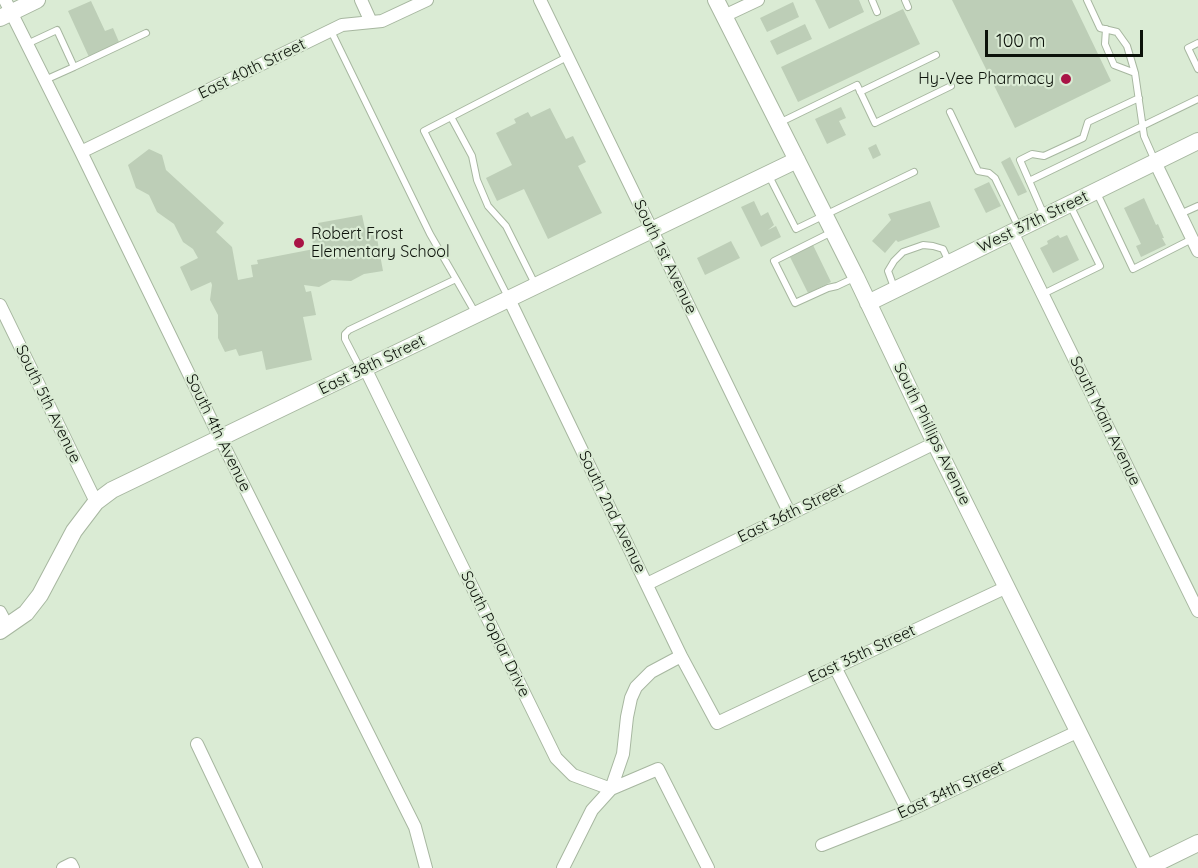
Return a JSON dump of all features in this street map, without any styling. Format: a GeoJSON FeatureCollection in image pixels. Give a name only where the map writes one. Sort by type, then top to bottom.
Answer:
{"type":"FeatureCollection","features":[{"type":"Feature","properties":{"kind":"street"},"geometry":{"type":"LineString","coordinates":[[5,10],[37,0]]}},
{"type":"Feature","properties":{"kind":"street"},"geometry":{"type":"LineString","coordinates":[[361,0],[371,22]]}},
{"type":"Feature","properties":{"kind":"street","name":"East 40th Street"},"geometry":{"type":"LineString","coordinates":[[81,152],[342,25],[392,17],[427,0]]}},
{"type":"Feature","properties":{"kind":"street","name":"South 1st Avenue"},"geometry":{"type":"LineString","coordinates":[[540,0],[790,514]]}},
{"type":"Feature","properties":{"kind":"street","name":"South Phillips Avenue"},"geometry":{"type":"LineString","coordinates":[[716,0],[833,231],[935,443],[1146,868]]}},
{"type":"Feature","properties":{"kind":"street"},"geometry":{"type":"LineString","coordinates":[[724,16],[756,0]]}},
{"type":"Feature","properties":{"kind":"street","name":"South 4th Avenue"},"geometry":{"type":"LineString","coordinates":[[5,10],[27,44],[220,438],[416,827],[425,868]]}},
{"type":"Feature","properties":{"kind":"street","name":"West 37th Street"},"geometry":{"type":"LineString","coordinates":[[868,303],[1198,141]]}},
{"type":"Feature","properties":{"kind":"street","name":"East 38th Street"},"geometry":{"type":"LineString","coordinates":[[3,623],[26,613],[40,595],[74,531],[96,502],[112,490],[797,160]]}},
{"type":"Feature","properties":{"kind":"street"},"geometry":{"type":"LineString","coordinates":[[1155,162],[1195,245]]}},
{"type":"Feature","properties":{"kind":"street","name":"South Main Avenue"},"geometry":{"type":"LineString","coordinates":[[1016,230],[1043,294],[1198,611]]}},
{"type":"Feature","properties":{"kind":"street","name":"South 2nd Avenue"},"geometry":{"type":"LineString","coordinates":[[509,299],[681,656],[717,723]]}},
{"type":"Feature","properties":{"kind":"street","name":"South 5th Avenue"},"geometry":{"type":"LineString","coordinates":[[0,305],[96,502]]}},
{"type":"Feature","properties":{"kind":"street","name":"South Poplar Drive"},"geometry":{"type":"LineString","coordinates":[[363,369],[556,758],[573,775],[611,789]]}},
{"type":"Feature","properties":{"kind":"street","name":"East 36th Street"},"geometry":{"type":"LineString","coordinates":[[647,584],[935,443]]}},
{"type":"Feature","properties":{"kind":"street","name":"East 35th Street"},"geometry":{"type":"LineString","coordinates":[[717,723],[1007,587]]}},
{"type":"Feature","properties":{"kind":"street"},"geometry":{"type":"LineString","coordinates":[[563,868],[592,810],[611,789],[623,754],[627,717],[636,687],[651,672],[681,656]]}},
{"type":"Feature","properties":{"kind":"street"},"geometry":{"type":"LineString","coordinates":[[835,667],[908,811]]}},
{"type":"Feature","properties":{"kind":"street","name":"East 34th Street"},"geometry":{"type":"LineString","coordinates":[[822,845],[908,811],[1079,731]]}},
{"type":"Feature","properties":{"kind":"street"},"geometry":{"type":"LineString","coordinates":[[197,744],[256,868]]}},
{"type":"Feature","properties":{"kind":"street"},"geometry":{"type":"LineString","coordinates":[[611,789],[658,769],[708,868]]}},
{"type":"Feature","properties":{"kind":"street"},"geometry":{"type":"LineString","coordinates":[[1146,868],[1198,843]]}},
{"type":"Feature","properties":{"kind":"lane"},"geometry":{"type":"LineString","coordinates":[[872,0],[878,12]]}},
{"type":"Feature","properties":{"kind":"lane"},"geometry":{"type":"LineString","coordinates":[[1087,0],[1100,28],[1117,32],[1127,46],[1135,73],[1144,136],[1155,162]]}},
{"type":"Feature","properties":{"kind":"lane"},"geometry":{"type":"LineString","coordinates":[[1106,29],[1105,44],[1114,65],[1135,73]]}},
{"type":"Feature","properties":{"kind":"lane"},"geometry":{"type":"LineString","coordinates":[[27,44],[57,30],[74,67]]}},
{"type":"Feature","properties":{"kind":"lane"},"geometry":{"type":"LineString","coordinates":[[331,30],[430,234],[476,315]]}},
{"type":"Feature","properties":{"kind":"lane"},"geometry":{"type":"LineString","coordinates":[[45,80],[146,33]]}},
{"type":"Feature","properties":{"kind":"lane"},"geometry":{"type":"LineString","coordinates":[[1198,43],[1188,48],[1198,69]]}},
{"type":"Feature","properties":{"kind":"lane"},"geometry":{"type":"LineString","coordinates":[[860,92],[936,55]]}},
{"type":"Feature","properties":{"kind":"lane"},"geometry":{"type":"LineString","coordinates":[[509,299],[424,131],[568,57]]}},
{"type":"Feature","properties":{"kind":"lane"},"geometry":{"type":"LineString","coordinates":[[779,124],[857,85],[875,123],[951,86]]}},
{"type":"Feature","properties":{"kind":"lane"},"geometry":{"type":"LineString","coordinates":[[1044,216],[1020,160],[1032,154],[1044,156],[1083,138],[1088,122],[1139,98]]}},
{"type":"Feature","properties":{"kind":"lane"},"geometry":{"type":"LineString","coordinates":[[1029,181],[1198,99]]}},
{"type":"Feature","properties":{"kind":"lane"},"geometry":{"type":"LineString","coordinates":[[950,112],[978,171],[989,173],[995,178],[1016,230]]}},
{"type":"Feature","properties":{"kind":"lane"},"geometry":{"type":"LineString","coordinates":[[451,117],[472,156],[477,180],[485,200],[506,226],[536,286]]}},
{"type":"Feature","properties":{"kind":"lane"},"geometry":{"type":"LineString","coordinates":[[768,174],[796,229],[914,172]]}},
{"type":"Feature","properties":{"kind":"lane"},"geometry":{"type":"LineString","coordinates":[[1096,191],[1133,269],[1195,245]]}},
{"type":"Feature","properties":{"kind":"lane"},"geometry":{"type":"LineString","coordinates":[[1043,294],[1100,266],[1069,204]]}},
{"type":"Feature","properties":{"kind":"lane"},"geometry":{"type":"LineString","coordinates":[[1180,214],[1198,206]]}},
{"type":"Feature","properties":{"kind":"lane"},"geometry":{"type":"LineString","coordinates":[[833,231],[774,261],[795,303],[855,277]]}},
{"type":"Feature","properties":{"kind":"lane"},"geometry":{"type":"LineString","coordinates":[[895,290],[888,271],[903,252],[913,247],[923,245],[943,249],[950,263]]}},
{"type":"Feature","properties":{"kind":"lane"},"geometry":{"type":"LineString","coordinates":[[363,369],[345,339],[345,334],[349,330],[456,279]]}},
{"type":"Feature","properties":{"kind":"building"},"geometry":{"type":"Polygon","coordinates":[[[815,0],[859,0],[864,12],[829,29],[815,0]]]}},
{"type":"Feature","properties":{"kind":"building"},"geometry":{"type":"Polygon","coordinates":[[[952,0],[1072,0],[1111,81],[1015,128],[952,0]]]}},
{"type":"Feature","properties":{"kind":"building"},"geometry":{"type":"Polygon","coordinates":[[[91,1],[105,31],[113,28],[119,42],[89,57],[68,11],[91,1]]]}},
{"type":"Feature","properties":{"kind":"building"},"geometry":{"type":"Polygon","coordinates":[[[793,2],[799,17],[767,32],[760,18],[793,2]]]}},
{"type":"Feature","properties":{"kind":"building"},"geometry":{"type":"Polygon","coordinates":[[[903,9],[920,44],[798,102],[781,67],[903,9]]]}},
{"type":"Feature","properties":{"kind":"building"},"geometry":{"type":"Polygon","coordinates":[[[805,24],[812,39],[777,55],[770,41],[805,24]]]}},
{"type":"Feature","properties":{"kind":"building"},"geometry":{"type":"Polygon","coordinates":[[[841,107],[846,118],[839,121],[846,135],[827,144],[815,119],[841,107]]]}},
{"type":"Feature","properties":{"kind":"building"},"geometry":{"type":"Polygon","coordinates":[[[550,108],[566,139],[573,136],[586,162],[578,166],[602,213],[548,239],[524,189],[497,201],[486,178],[512,165],[496,133],[516,123],[514,119],[528,112],[531,117],[550,108]]]}},
{"type":"Feature","properties":{"kind":"building"},"geometry":{"type":"Polygon","coordinates":[[[876,144],[881,155],[873,159],[868,148],[876,144]]]}},
{"type":"Feature","properties":{"kind":"building"},"geometry":{"type":"Polygon","coordinates":[[[149,149],[162,155],[166,170],[224,223],[216,232],[232,247],[238,280],[253,277],[251,265],[258,264],[257,260],[314,249],[311,233],[320,232],[318,223],[362,215],[365,229],[375,227],[383,271],[364,274],[351,281],[332,280],[319,287],[304,285],[306,292],[311,291],[316,315],[303,317],[312,360],[266,370],[262,351],[239,356],[236,349],[225,352],[218,338],[218,315],[210,300],[211,282],[191,291],[180,267],[198,258],[193,249],[183,242],[174,224],[157,212],[149,195],[136,188],[128,165],[149,149]]]}},
{"type":"Feature","properties":{"kind":"building"},"geometry":{"type":"Polygon","coordinates":[[[1010,157],[1027,192],[1018,196],[1001,162],[1010,157]]]}},
{"type":"Feature","properties":{"kind":"building"},"geometry":{"type":"Polygon","coordinates":[[[989,182],[1001,206],[986,213],[974,189],[989,182]]]}},
{"type":"Feature","properties":{"kind":"building"},"geometry":{"type":"Polygon","coordinates":[[[1144,198],[1166,245],[1141,257],[1136,246],[1141,244],[1124,208],[1144,198]]]}},
{"type":"Feature","properties":{"kind":"building"},"geometry":{"type":"Polygon","coordinates":[[[754,201],[761,216],[768,212],[774,225],[768,230],[776,226],[781,237],[761,247],[741,207],[754,201]]]}},
{"type":"Feature","properties":{"kind":"building"},"geometry":{"type":"Polygon","coordinates":[[[930,201],[940,227],[898,242],[896,240],[885,253],[872,241],[891,220],[888,214],[930,201]]]}},
{"type":"Feature","properties":{"kind":"building"},"geometry":{"type":"Polygon","coordinates":[[[1058,235],[1060,238],[1067,235],[1079,260],[1053,273],[1040,248],[1058,235]]]}},
{"type":"Feature","properties":{"kind":"building"},"geometry":{"type":"Polygon","coordinates":[[[731,241],[740,258],[705,275],[697,258],[731,241]]]}},
{"type":"Feature","properties":{"kind":"building"},"geometry":{"type":"Polygon","coordinates":[[[813,245],[831,282],[808,293],[790,257],[813,245]]]}},
{"type":"Feature","properties":{"kind":"place","name":"Hy-Vee Pharmacy"},"geometry":{"type":"Point","coordinates":[1066,79]}},
{"type":"Feature","properties":{"kind":"place","name":"Robert Frost Elementary School"},"geometry":{"type":"Point","coordinates":[299,243]}}]}
